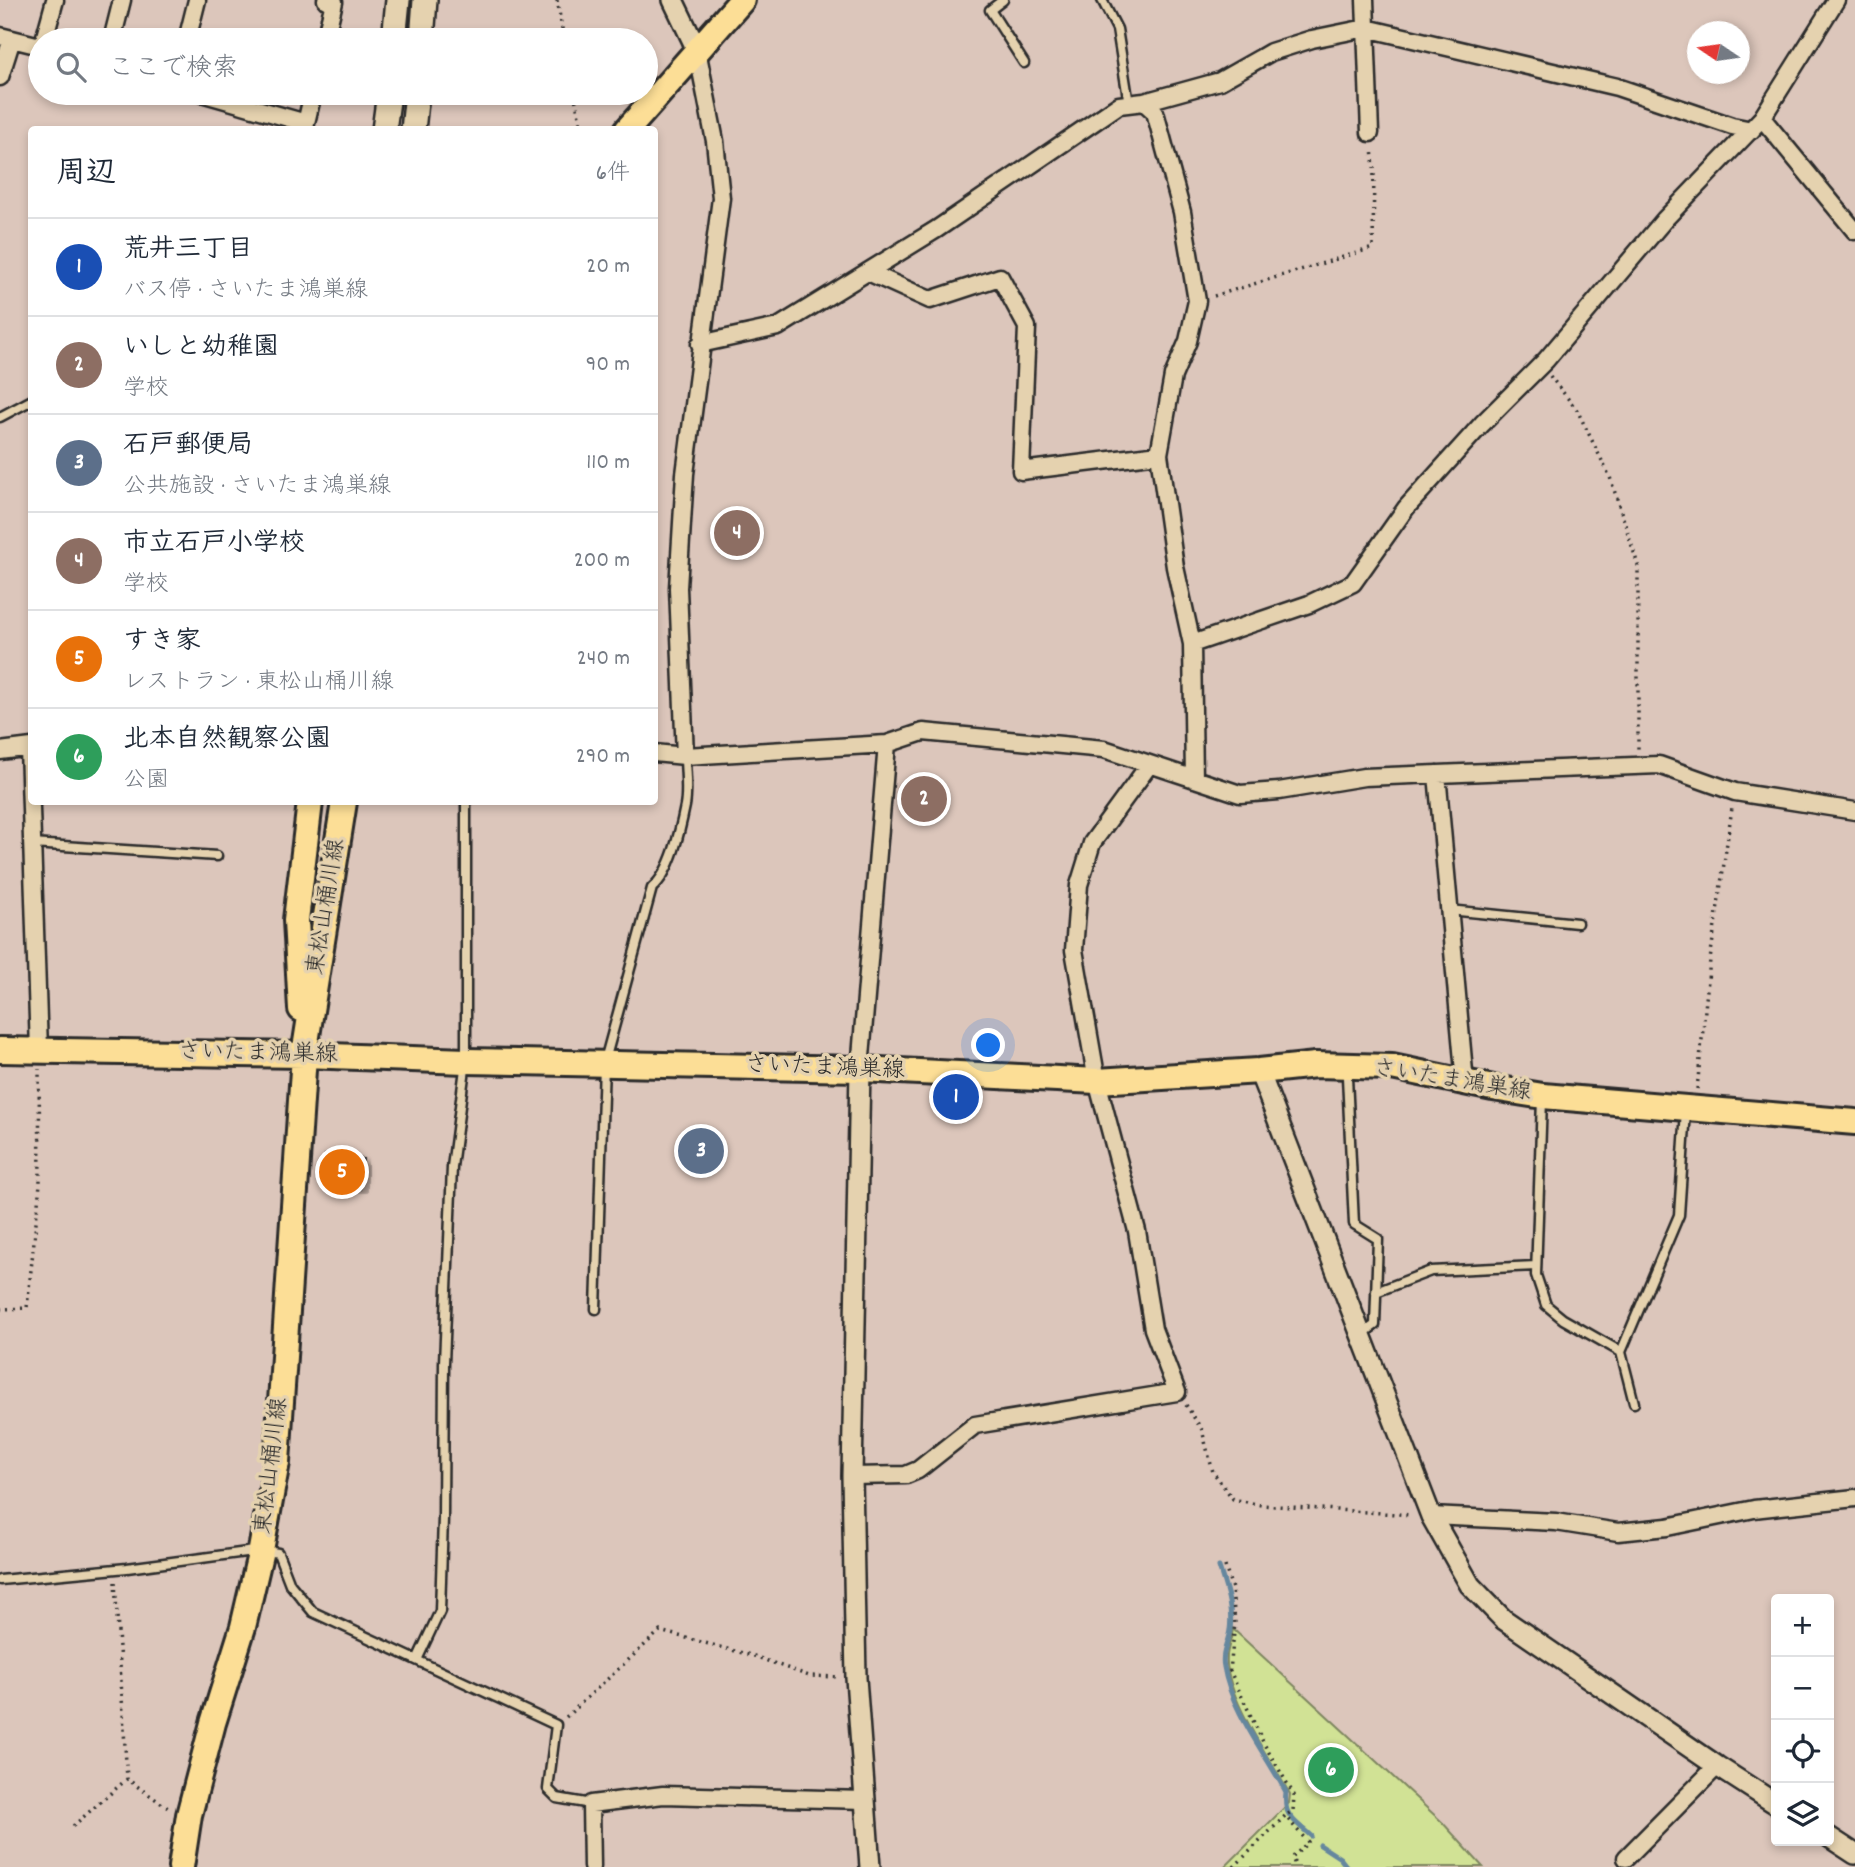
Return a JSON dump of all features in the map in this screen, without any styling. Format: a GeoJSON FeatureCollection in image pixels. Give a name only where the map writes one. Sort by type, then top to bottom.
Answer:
{"type":"FeatureCollection","features":[{"type":"Feature","properties":{"kind":"main road"},"geometry":{"type":"LineString","coordinates":[[395,28],[398,0]]}},
{"type":"Feature","properties":{"kind":"main road"},"geometry":{"type":"LineString","coordinates":[[423,28],[425,0]]}},
{"type":"Feature","properties":{"kind":"main road"},"geometry":{"type":"LineString","coordinates":[[658,95],[742,0]]}},
{"type":"Feature","properties":{"kind":"main road"},"geometry":{"type":"LineString","coordinates":[[385,126],[387,105]]}},
{"type":"Feature","properties":{"kind":"main road"},"geometry":{"type":"LineString","coordinates":[[413,126],[415,105]]}},
{"type":"Feature","properties":{"kind":"main road"},"geometry":{"type":"LineString","coordinates":[[630,126],[649,105]]}},
{"type":"Feature","properties":{"kind":"main road","name":"東松山桶川線"},"geometry":{"type":"LineString","coordinates":[[304,1055],[296,920],[310,805]]}},
{"type":"Feature","properties":{"kind":"main road","name":"東松山桶川線"},"geometry":{"type":"LineString","coordinates":[[181,1867],[189,1815],[213,1723],[243,1627],[277,1462],[304,1055],[344,805]]}},
{"type":"Feature","properties":{"kind":"main road","name":"さいたま鴻巣線"},"geometry":{"type":"LineString","coordinates":[[0,1050],[860,1069],[1097,1081],[1316,1065],[1392,1068],[1543,1096],[1855,1122]]}},
{"type":"Feature","properties":{"kind":"street"},"geometry":{"type":"LineString","coordinates":[[47,28],[55,0]]}},
{"type":"Feature","properties":{"kind":"street"},"geometry":{"type":"LineString","coordinates":[[115,28],[122,0]]}},
{"type":"Feature","properties":{"kind":"street"},"geometry":{"type":"LineString","coordinates":[[190,28],[197,0]]}},
{"type":"Feature","properties":{"kind":"street"},"geometry":{"type":"LineString","coordinates":[[326,0],[334,2],[328,28]]}},
{"type":"Feature","properties":{"kind":"street"},"geometry":{"type":"LineString","coordinates":[[673,0],[697,50],[715,141],[721,198],[685,474],[678,588],[685,756]]}},
{"type":"Feature","properties":{"kind":"street"},"geometry":{"type":"LineString","coordinates":[[1366,0],[1370,133]]}},
{"type":"Feature","properties":{"kind":"street"},"geometry":{"type":"LineString","coordinates":[[1192,644],[1309,604],[1353,583],[1406,508],[1482,425],[1542,365],[1665,219],[1757,124],[1836,0]]}},
{"type":"Feature","properties":{"kind":"street"},"geometry":{"type":"LineString","coordinates":[[700,344],[778,327],[937,229],[1119,105],[1220,81],[1271,52],[1311,39],[1366,28],[1617,87],[1732,126],[1757,124]]}},
{"type":"Feature","properties":{"kind":"street"},"geometry":{"type":"LineString","coordinates":[[0,78],[6,37],[28,43]]}},
{"type":"Feature","properties":{"kind":"street"},"geometry":{"type":"LineString","coordinates":[[1136,103],[1155,112],[1182,212],[1198,301],[1188,341],[1173,376],[1159,454],[1175,567],[1192,644],[1194,779]]}},
{"type":"Feature","properties":{"kind":"street"},"geometry":{"type":"LineString","coordinates":[[243,105],[306,123],[310,105]]}},
{"type":"Feature","properties":{"kind":"street"},"geometry":{"type":"LineString","coordinates":[[1757,124],[1855,231]]}},
{"type":"Feature","properties":{"kind":"street"},"geometry":{"type":"LineString","coordinates":[[868,272],[930,300],[1000,277],[1027,327],[1021,471],[1159,454]]}},
{"type":"Feature","properties":{"kind":"street"},"geometry":{"type":"LineString","coordinates":[[658,753],[685,756],[887,744],[923,732],[1104,749],[1240,794],[1364,778],[1659,765],[1735,792],[1855,811]]}},
{"type":"Feature","properties":{"kind":"street"},"geometry":{"type":"LineString","coordinates":[[870,1867],[856,1678],[852,1476],[860,1069],[887,744]]}},
{"type":"Feature","properties":{"kind":"street"},"geometry":{"type":"LineString","coordinates":[[0,751],[28,747]]}},
{"type":"Feature","properties":{"kind":"street"},"geometry":{"type":"LineString","coordinates":[[852,1476],[906,1475],[918,1470],[975,1425],[1177,1392],[1153,1329],[1137,1231],[1097,1081],[1074,950],[1079,885],[1092,843],[1149,765]]}},
{"type":"Feature","properties":{"kind":"street"},"geometry":{"type":"LineString","coordinates":[[1437,774],[1465,1083]]}},
{"type":"Feature","properties":{"kind":"street"},"geometry":{"type":"LineString","coordinates":[[31,805],[38,1050]]}},
{"type":"Feature","properties":{"kind":"street"},"geometry":{"type":"LineString","coordinates":[[1259,1071],[1431,1516],[1470,1585],[1503,1619],[1771,1801]]}},
{"type":"Feature","properties":{"kind":"street"},"geometry":{"type":"LineString","coordinates":[[1431,1516],[1556,1522],[1618,1532],[1667,1527],[1754,1509],[1855,1498]]}},
{"type":"Feature","properties":{"kind":"street"},"geometry":{"type":"LineString","coordinates":[[1626,1858],[1717,1766]]}},
{"type":"Feature","properties":{"kind":"street"},"geometry":{"type":"LineString","coordinates":[[592,1867],[591,1804],[663,1795],[865,1800]]}},
{"type":"Feature","properties":{"kind":"street"},"geometry":{"type":"LineString","coordinates":[[1834,1840],[1855,1854]]}},
{"type":"Feature","properties":{"kind":"lane"},"geometry":{"type":"LineString","coordinates":[[1003,0],[990,9],[1024,63]]}},
{"type":"Feature","properties":{"kind":"lane"},"geometry":{"type":"LineString","coordinates":[[1102,0],[1117,29],[1136,103]]}},
{"type":"Feature","properties":{"kind":"lane"},"geometry":{"type":"LineString","coordinates":[[0,417],[28,402]]}},
{"type":"Feature","properties":{"kind":"lane"},"geometry":{"type":"LineString","coordinates":[[596,1309],[604,1064],[652,888],[662,879],[668,864],[685,804],[685,756]]}},
{"type":"Feature","properties":{"kind":"lane"},"geometry":{"type":"LineString","coordinates":[[417,1660],[440,1611],[444,1363],[452,1167],[466,1060],[466,805]]}},
{"type":"Feature","properties":{"kind":"lane"},"geometry":{"type":"LineString","coordinates":[[32,844],[217,856]]}},
{"type":"Feature","properties":{"kind":"lane"},"geometry":{"type":"LineString","coordinates":[[1450,910],[1577,923]]}},
{"type":"Feature","properties":{"kind":"lane"},"geometry":{"type":"LineString","coordinates":[[1347,1077],[1354,1224],[1378,1239],[1375,1325],[1361,1335]]}},
{"type":"Feature","properties":{"kind":"lane"},"geometry":{"type":"LineString","coordinates":[[1543,1096],[1536,1275],[1546,1306],[1563,1319],[1621,1352]]}},
{"type":"Feature","properties":{"kind":"lane"},"geometry":{"type":"LineString","coordinates":[[1634,1403],[1621,1352],[1679,1215],[1690,1108]]}},
{"type":"Feature","properties":{"kind":"lane"},"geometry":{"type":"LineString","coordinates":[[1376,1292],[1431,1271],[1536,1266]]}},
{"type":"Feature","properties":{"kind":"lane"},"geometry":{"type":"LineString","coordinates":[[0,1580],[261,1550],[278,1553],[290,1584],[313,1612],[556,1725],[548,1789],[557,1798],[591,1804]]}},
{"type":"Feature","properties":{"kind":"path"},"geometry":{"type":"LineString","coordinates":[[557,0],[562,28]]}},
{"type":"Feature","properties":{"kind":"path"},"geometry":{"type":"LineString","coordinates":[[577,105],[581,126]]}},
{"type":"Feature","properties":{"kind":"path"},"geometry":{"type":"LineString","coordinates":[[1198,301],[1373,248],[1374,168],[1370,133]]}},
{"type":"Feature","properties":{"kind":"path"},"geometry":{"type":"LineString","coordinates":[[1542,365],[1577,410],[1610,477],[1638,565],[1638,766]]}},
{"type":"Feature","properties":{"kind":"path"},"geometry":{"type":"LineString","coordinates":[[1690,1108],[1735,792]]}},
{"type":"Feature","properties":{"kind":"path"},"geometry":{"type":"LineString","coordinates":[[0,1309],[27,1308],[40,1184],[38,1050]]}},
{"type":"Feature","properties":{"kind":"path"},"geometry":{"type":"LineString","coordinates":[[1177,1392],[1202,1430],[1213,1472],[1233,1499],[1261,1505],[1431,1516]]}},
{"type":"Feature","properties":{"kind":"path"},"geometry":{"type":"LineString","coordinates":[[1225,1566],[1232,1589],[1236,1623],[1230,1671],[1264,1744],[1294,1795],[1293,1811],[1234,1867]]}},
{"type":"Feature","properties":{"kind":"path"},"geometry":{"type":"LineString","coordinates":[[114,1569],[127,1779]]}},
{"type":"Feature","properties":{"kind":"path"},"geometry":{"type":"LineString","coordinates":[[556,1725],[660,1630],[754,1656],[809,1676],[856,1678]]}},
{"type":"Feature","properties":{"kind":"path"},"geometry":{"type":"LineString","coordinates":[[127,1779],[174,1812],[189,1815]]}},
{"type":"Feature","properties":{"kind":"path"},"geometry":{"type":"LineString","coordinates":[[73,1825],[127,1779]]}},
{"type":"Feature","properties":{"kind":"path"},"geometry":{"type":"LineString","coordinates":[[1285,1816],[1308,1842],[1292,1858],[1296,1867]]}},
{"type":"Feature","properties":{"kind":"green space"},"geometry":{"type":"Polygon","coordinates":[[[1233,1629],[1442,1822],[1483,1867],[1225,1867],[1289,1803],[1290,1794],[1250,1726],[1232,1688],[1227,1655],[1233,1629]]]}},
{"type":"Feature","properties":{"kind":"building"},"geometry":{"type":"Polygon","coordinates":[[[325,1155],[363,1159],[360,1189],[321,1185],[325,1155]]]}},
{"type":"Feature","properties":{"kind":"waterway"},"geometry":{"type":"LineString","coordinates":[[1219,1567],[1231,1614],[1223,1658],[1228,1683],[1241,1715],[1286,1792],[1288,1813],[1311,1836]]}},
{"type":"Feature","properties":{"kind":"waterway"},"geometry":{"type":"LineString","coordinates":[[1320,1845],[1340,1858],[1347,1867]]}},
{"type":"Feature","properties":{"kind":"place","name":"市立石戸小学校"},"geometry":{"type":"Point","coordinates":[737,533]}},
{"type":"Feature","properties":{"kind":"place","name":"いしと幼稚園"},"geometry":{"type":"Point","coordinates":[924,799]}},
{"type":"Feature","properties":{"kind":"place","name":"荒井三丁目"},"geometry":{"type":"Point","coordinates":[956,1097]}},
{"type":"Feature","properties":{"kind":"place","name":"石戸郵便局"},"geometry":{"type":"Point","coordinates":[701,1151]}},
{"type":"Feature","properties":{"kind":"place","name":"すき家"},"geometry":{"type":"Point","coordinates":[342,1172]}},
{"type":"Feature","properties":{"kind":"place","name":"北本自然観察公園"},"geometry":{"type":"Point","coordinates":[1331,1770]}}]}
